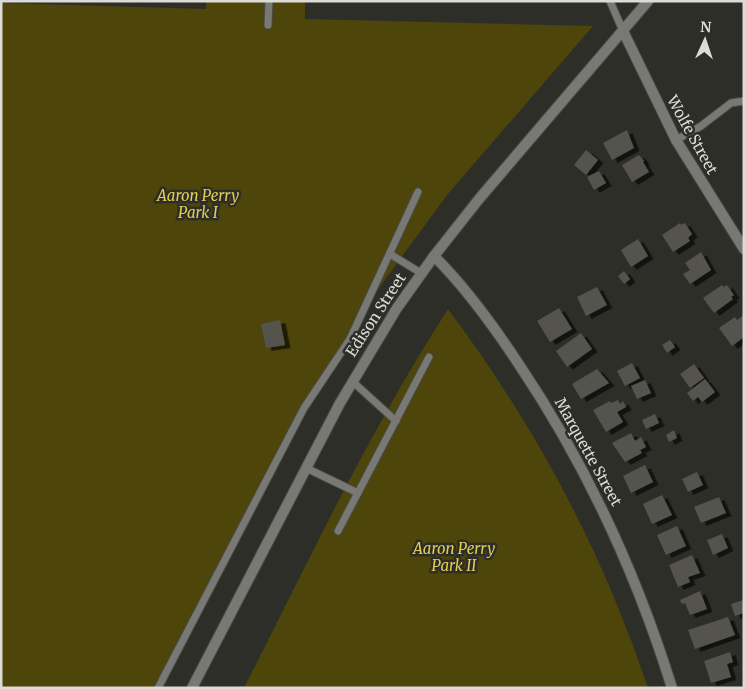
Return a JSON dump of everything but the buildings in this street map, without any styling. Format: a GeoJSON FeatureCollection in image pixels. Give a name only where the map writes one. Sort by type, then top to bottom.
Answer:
{"type":"FeatureCollection","features":[{"type":"Feature","properties":{"kind":"street","name":"Edison Street"},"geometry":{"type":"LineString","coordinates":[[192,688],[352,381],[421,273],[484,193],[648,1]]}},
{"type":"Feature","properties":{"kind":"street","name":"Wolfe Street"},"geometry":{"type":"LineString","coordinates":[[623,31],[676,140],[744,249]]}},
{"type":"Feature","properties":{"kind":"street","name":"Marquette Street"},"geometry":{"type":"LineString","coordinates":[[434,256],[463,288],[507,347],[538,393],[581,466],[635,581],[672,688]]}},
{"type":"Feature","properties":{"kind":"lane"},"geometry":{"type":"LineString","coordinates":[[268,25],[269,1]]}},
{"type":"Feature","properties":{"kind":"lane"},"geometry":{"type":"LineString","coordinates":[[610,1],[623,31]]}},
{"type":"Feature","properties":{"kind":"lane"},"geometry":{"type":"LineString","coordinates":[[676,140],[701,126],[731,103],[744,101]]}},
{"type":"Feature","properties":{"kind":"lane"},"geometry":{"type":"LineString","coordinates":[[158,688],[304,408],[350,339],[418,192]]}},
{"type":"Feature","properties":{"kind":"lane"},"geometry":{"type":"LineString","coordinates":[[390,254],[421,273]]}},
{"type":"Feature","properties":{"kind":"lane"},"geometry":{"type":"LineString","coordinates":[[338,531],[429,357]]}},
{"type":"Feature","properties":{"kind":"lane"},"geometry":{"type":"LineString","coordinates":[[352,381],[396,421]]}},
{"type":"Feature","properties":{"kind":"lane"},"geometry":{"type":"LineString","coordinates":[[306,468],[358,493]]}},
{"type":"Feature","properties":{"kind":"green space","name":"Aaron Perry Park I"},"geometry":{"type":"Polygon","coordinates":[[[206,1],[305,1],[305,19],[593,26],[447,195],[365,307],[314,397],[163,688],[1,688],[1,3],[206,9],[206,1]]]}},
{"type":"Feature","properties":{"kind":"green space","name":"Aaron Perry Park II"},"geometry":{"type":"Polygon","coordinates":[[[448,309],[510,398],[563,490],[609,586],[630,636],[648,688],[244,688],[366,448],[448,309]]]}}]}
